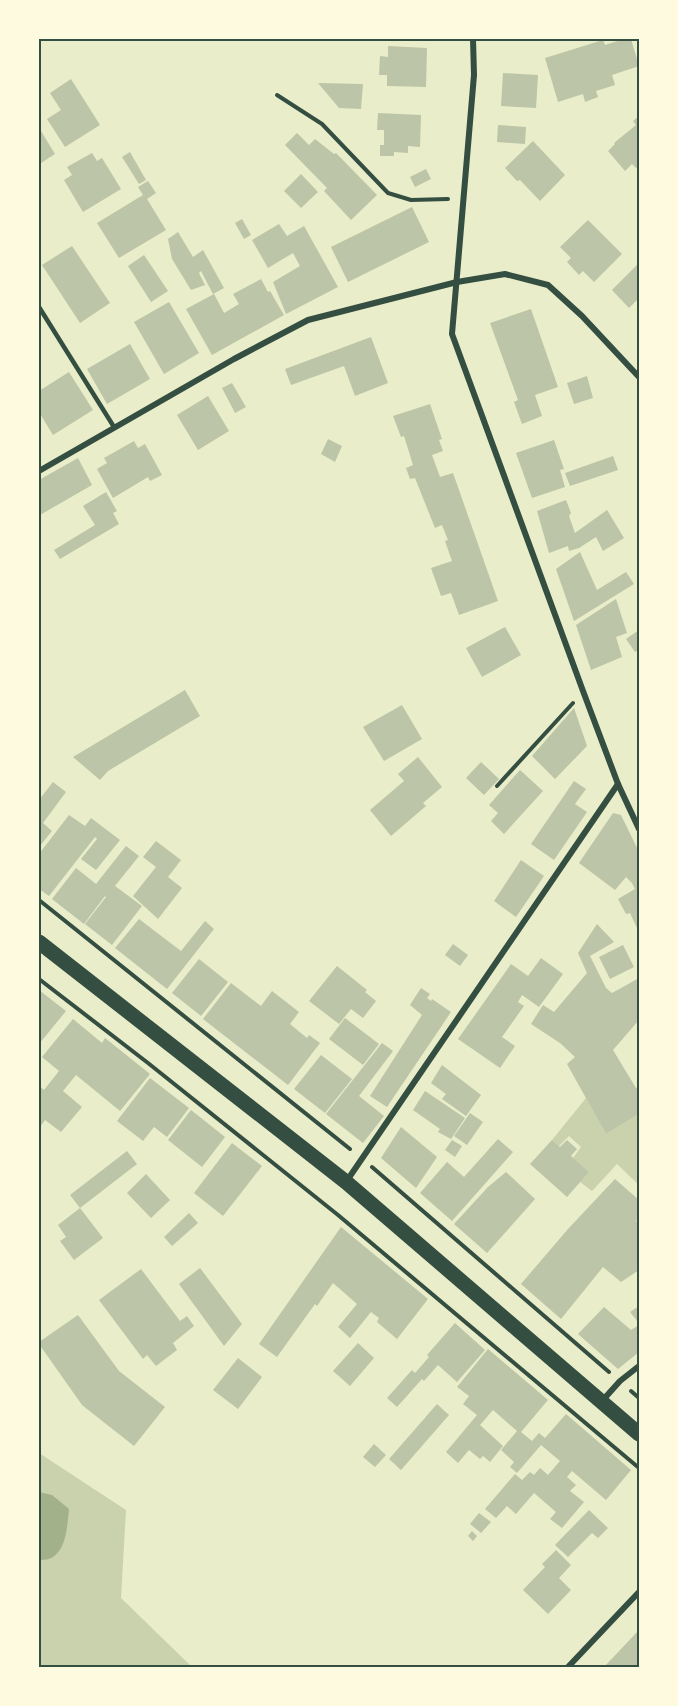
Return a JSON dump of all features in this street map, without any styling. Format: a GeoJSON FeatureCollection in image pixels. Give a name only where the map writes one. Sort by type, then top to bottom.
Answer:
{"type":"FeatureCollection","features":[{"type":"Feature","properties":{"kind":"main road"},"geometry":{"type":"LineString","coordinates":[[39,942],[346,1182],[639,1434]]}},
{"type":"Feature","properties":{"kind":"street"},"geometry":{"type":"LineString","coordinates":[[473,39],[474,75],[452,334],[618,784],[639,829]]}},
{"type":"Feature","properties":{"kind":"street"},"geometry":{"type":"LineString","coordinates":[[39,471],[234,358],[308,320],[457,282],[505,274],[548,285],[582,316],[639,377]]}},
{"type":"Feature","properties":{"kind":"street"},"geometry":{"type":"LineString","coordinates":[[346,1182],[618,784]]}},
{"type":"Feature","properties":{"kind":"street"},"geometry":{"type":"LineString","coordinates":[[602,1401],[620,1381],[639,1366]]}},
{"type":"Feature","properties":{"kind":"street"},"geometry":{"type":"LineString","coordinates":[[568,1667],[639,1592]]}},
{"type":"Feature","properties":{"kind":"lane"},"geometry":{"type":"LineString","coordinates":[[39,307],[114,427]]}},
{"type":"Feature","properties":{"kind":"path"},"geometry":{"type":"LineString","coordinates":[[277,95],[322,124],[388,193],[411,200],[464,199]]}},
{"type":"Feature","properties":{"kind":"path"},"geometry":{"type":"LineString","coordinates":[[497,786],[583,691]]}},
{"type":"Feature","properties":{"kind":"path"},"geometry":{"type":"LineString","coordinates":[[39,900],[362,1158],[620,1381],[637,1397],[635,1407]]}},
{"type":"Feature","properties":{"kind":"path"},"geometry":{"type":"LineString","coordinates":[[39,979],[338,1215],[639,1468]]}},
{"type":"Feature","properties":{"kind":"shaded area"},"geometry":{"type":"Polygon","coordinates":[[[586,1098],[606,1134],[639,1114],[639,1185],[617,1164],[592,1191],[580,1182],[589,1172],[573,1158],[581,1147],[569,1136],[559,1146],[552,1140],[586,1098]]]}},
{"type":"Feature","properties":{"kind":"shaded area"},"geometry":{"type":"Polygon","coordinates":[[[39,1453],[126,1510],[121,1598],[192,1667],[39,1667],[39,1453]]]}},
{"type":"Feature","properties":{"kind":"shaded area"},"geometry":{"type":"Polygon","coordinates":[[[39,1492],[52,1495],[69,1509],[66,1534],[60,1550],[55,1556],[39,1560],[39,1492]]]}},
{"type":"Feature","properties":{"kind":"building"},"geometry":{"type":"Polygon","coordinates":[[[631,39],[639,66],[612,75],[615,85],[596,91],[598,97],[585,102],[583,94],[558,102],[545,58],[603,40],[605,45],[631,39]]]}},
{"type":"Feature","properties":{"kind":"building"},"geometry":{"type":"Polygon","coordinates":[[[388,46],[427,48],[426,87],[387,86],[387,75],[379,75],[380,56],[388,57],[388,46]]]}},
{"type":"Feature","properties":{"kind":"building"},"geometry":{"type":"Polygon","coordinates":[[[503,73],[538,75],[536,108],[501,106],[503,73]]]}},
{"type":"Feature","properties":{"kind":"building"},"geometry":{"type":"Polygon","coordinates":[[[71,79],[100,125],[65,147],[47,119],[61,110],[50,93],[71,79]]]}},
{"type":"Feature","properties":{"kind":"building"},"geometry":{"type":"Polygon","coordinates":[[[318,83],[363,84],[361,109],[339,108],[318,83]]]}},
{"type":"Feature","properties":{"kind":"building"},"geometry":{"type":"Polygon","coordinates":[[[378,113],[421,115],[420,147],[408,146],[408,153],[394,152],[394,156],[380,156],[380,145],[384,145],[384,130],[377,130],[378,113]]]}},
{"type":"Feature","properties":{"kind":"building"},"geometry":{"type":"Polygon","coordinates":[[[639,116],[639,166],[636,168],[632,164],[625,171],[608,151],[636,125],[633,121],[639,116]]]}},
{"type":"Feature","properties":{"kind":"building"},"geometry":{"type":"Polygon","coordinates":[[[498,125],[526,127],[525,144],[497,142],[498,125]]]}},
{"type":"Feature","properties":{"kind":"building"},"geometry":{"type":"Polygon","coordinates":[[[41,131],[55,154],[41,163],[39,133],[41,131]]]}},
{"type":"Feature","properties":{"kind":"building"},"geometry":{"type":"Polygon","coordinates":[[[297,133],[309,145],[315,139],[334,154],[336,153],[377,195],[351,220],[324,191],[327,188],[285,145],[297,133]]]}},
{"type":"Feature","properties":{"kind":"building"},"geometry":{"type":"Polygon","coordinates":[[[533,141],[565,175],[540,201],[505,168],[533,141]]]}},
{"type":"Feature","properties":{"kind":"building"},"geometry":{"type":"Polygon","coordinates":[[[130,152],[146,180],[139,184],[122,157],[130,152]]]}},
{"type":"Feature","properties":{"kind":"building"},"geometry":{"type":"Polygon","coordinates":[[[92,153],[97,161],[102,158],[121,189],[83,212],[64,180],[72,175],[67,167],[92,153]]]}},
{"type":"Feature","properties":{"kind":"building"},"geometry":{"type":"Polygon","coordinates":[[[426,169],[431,179],[415,187],[410,177],[426,169]]]}},
{"type":"Feature","properties":{"kind":"building"},"geometry":{"type":"Polygon","coordinates":[[[301,174],[318,192],[301,208],[284,191],[301,174]]]}},
{"type":"Feature","properties":{"kind":"building"},"geometry":{"type":"Polygon","coordinates":[[[148,181],[156,193],[147,199],[166,230],[119,258],[97,223],[143,195],[138,187],[148,181]]]}},
{"type":"Feature","properties":{"kind":"building"},"geometry":{"type":"Polygon","coordinates":[[[412,207],[429,242],[348,282],[331,247],[412,207]]]}},
{"type":"Feature","properties":{"kind":"building"},"geometry":{"type":"Polygon","coordinates":[[[242,219],[251,235],[244,239],[235,223],[242,219]]]}},
{"type":"Feature","properties":{"kind":"building"},"geometry":{"type":"Polygon","coordinates":[[[588,220],[622,254],[594,282],[583,271],[579,275],[567,262],[571,258],[560,247],[588,220]]]}},
{"type":"Feature","properties":{"kind":"building"},"geometry":{"type":"Polygon","coordinates":[[[279,224],[287,236],[304,226],[338,287],[286,314],[273,282],[300,266],[293,253],[268,268],[252,240],[279,224]]]}},
{"type":"Feature","properties":{"kind":"building"},"geometry":{"type":"Polygon","coordinates":[[[178,232],[193,257],[203,250],[224,288],[213,294],[201,271],[199,273],[205,285],[191,290],[172,259],[168,239],[178,232]]]}},
{"type":"Feature","properties":{"kind":"building"},"geometry":{"type":"Polygon","coordinates":[[[72,246],[110,303],[80,323],[42,265],[72,246]]]}},
{"type":"Feature","properties":{"kind":"building"},"geometry":{"type":"Polygon","coordinates":[[[144,255],[168,291],[151,302],[128,266],[144,255]]]}},
{"type":"Feature","properties":{"kind":"building"},"geometry":{"type":"Polygon","coordinates":[[[639,263],[639,298],[629,308],[612,290],[639,263]]]}},
{"type":"Feature","properties":{"kind":"building"},"geometry":{"type":"Polygon","coordinates":[[[261,279],[284,315],[212,355],[186,309],[214,294],[224,313],[239,304],[233,294],[261,279]]]}},
{"type":"Feature","properties":{"kind":"building"},"geometry":{"type":"Polygon","coordinates":[[[169,302],[199,353],[164,374],[134,322],[169,302]]]}},
{"type":"Feature","properties":{"kind":"building"},"geometry":{"type":"Polygon","coordinates":[[[531,309],[558,387],[535,395],[542,416],[522,424],[514,402],[518,400],[490,323],[531,309]]]}},
{"type":"Feature","properties":{"kind":"building"},"geometry":{"type":"Polygon","coordinates":[[[371,337],[388,383],[355,396],[344,366],[291,385],[285,369],[371,337]]]}},
{"type":"Feature","properties":{"kind":"building"},"geometry":{"type":"Polygon","coordinates":[[[130,344],[150,379],[107,404],[87,369],[130,344]]]}},
{"type":"Feature","properties":{"kind":"building"},"geometry":{"type":"Polygon","coordinates":[[[69,372],[93,410],[53,435],[39,412],[39,391],[69,372]]]}},
{"type":"Feature","properties":{"kind":"building"},"geometry":{"type":"Polygon","coordinates":[[[587,376],[593,398],[574,404],[567,383],[587,376]]]}},
{"type":"Feature","properties":{"kind":"building"},"geometry":{"type":"Polygon","coordinates":[[[232,383],[246,407],[235,413],[222,388],[232,383]]]}},
{"type":"Feature","properties":{"kind":"building"},"geometry":{"type":"Polygon","coordinates":[[[208,396],[229,431],[198,450],[177,415],[208,396]]]}},
{"type":"Feature","properties":{"kind":"building"},"geometry":{"type":"Polygon","coordinates":[[[430,404],[442,439],[439,440],[443,451],[432,455],[440,477],[453,473],[498,601],[459,615],[451,593],[441,596],[431,568],[452,561],[445,541],[448,540],[442,525],[435,528],[415,478],[410,479],[406,468],[413,465],[404,436],[401,437],[393,416],[430,404]]]}},
{"type":"Feature","properties":{"kind":"building"},"geometry":{"type":"Polygon","coordinates":[[[328,439],[342,446],[335,462],[321,454],[328,439]]]}},
{"type":"Feature","properties":{"kind":"building"},"geometry":{"type":"Polygon","coordinates":[[[554,440],[564,469],[560,470],[565,487],[532,498],[516,453],[554,440]]]}},
{"type":"Feature","properties":{"kind":"building"},"geometry":{"type":"Polygon","coordinates":[[[134,441],[138,448],[145,444],[162,475],[150,481],[148,477],[113,498],[97,469],[107,463],[104,458],[134,441]]]}},
{"type":"Feature","properties":{"kind":"building"},"geometry":{"type":"Polygon","coordinates":[[[613,456],[618,470],[570,486],[565,473],[613,456]]]}},
{"type":"Feature","properties":{"kind":"building"},"geometry":{"type":"Polygon","coordinates":[[[78,458],[92,485],[40,515],[39,480],[78,458]]]}},
{"type":"Feature","properties":{"kind":"building"},"geometry":{"type":"Polygon","coordinates":[[[106,492],[117,511],[113,513],[119,524],[60,559],[54,550],[95,525],[83,506],[106,492]]]}},
{"type":"Feature","properties":{"kind":"building"},"geometry":{"type":"Polygon","coordinates":[[[566,500],[575,533],[607,510],[624,538],[603,551],[596,537],[579,548],[569,551],[568,546],[549,553],[537,511],[566,500]]]}},
{"type":"Feature","properties":{"kind":"building"},"geometry":{"type":"Polygon","coordinates":[[[580,552],[597,590],[626,572],[634,584],[574,621],[556,569],[580,552]]]}},
{"type":"Feature","properties":{"kind":"building"},"geometry":{"type":"Polygon","coordinates":[[[616,599],[627,633],[616,637],[622,657],[591,670],[576,625],[616,599]]]}},
{"type":"Feature","properties":{"kind":"building"},"geometry":{"type":"Polygon","coordinates":[[[505,627],[521,655],[482,677],[466,648],[505,627]]]}},
{"type":"Feature","properties":{"kind":"building"},"geometry":{"type":"Polygon","coordinates":[[[639,630],[639,650],[635,652],[626,639],[639,630]]]}},
{"type":"Feature","properties":{"kind":"building"},"geometry":{"type":"Polygon","coordinates":[[[185,690],[200,716],[108,771],[100,780],[73,757],[185,690]]]}},
{"type":"Feature","properties":{"kind":"building"},"geometry":{"type":"Polygon","coordinates":[[[402,705],[422,739],[384,761],[363,727],[402,705]]]}},
{"type":"Feature","properties":{"kind":"building"},"geometry":{"type":"Polygon","coordinates":[[[574,708],[587,746],[555,779],[532,756],[574,708]]]}},
{"type":"Feature","properties":{"kind":"building"},"geometry":{"type":"Polygon","coordinates":[[[418,757],[442,787],[423,803],[426,806],[391,836],[370,810],[404,781],[398,774],[418,757]]]}},
{"type":"Feature","properties":{"kind":"building"},"geometry":{"type":"Polygon","coordinates":[[[481,762],[499,779],[484,795],[466,778],[481,762]]]}},
{"type":"Feature","properties":{"kind":"building"},"geometry":{"type":"Polygon","coordinates":[[[520,770],[543,791],[504,834],[491,821],[498,813],[489,805],[520,770]]]}},
{"type":"Feature","properties":{"kind":"building"},"geometry":{"type":"Polygon","coordinates":[[[574,781],[586,789],[575,804],[587,812],[554,860],[531,844],[574,781]]]}},
{"type":"Feature","properties":{"kind":"building"},"geometry":{"type":"Polygon","coordinates":[[[53,782],[66,792],[43,823],[52,831],[39,847],[39,800],[53,782]]]}},
{"type":"Feature","properties":{"kind":"building"},"geometry":{"type":"Polygon","coordinates":[[[613,813],[621,815],[639,852],[639,927],[637,928],[630,913],[626,914],[618,899],[635,889],[632,883],[626,877],[615,890],[579,863],[613,813]]]}},
{"type":"Feature","properties":{"kind":"building"},"geometry":{"type":"Polygon","coordinates":[[[69,815],[85,826],[91,818],[120,840],[96,870],[81,859],[97,839],[95,837],[49,896],[39,889],[39,854],[69,815]]]}},
{"type":"Feature","properties":{"kind":"building"},"geometry":{"type":"Polygon","coordinates":[[[156,841],[181,860],[168,877],[182,888],[158,919],[133,896],[156,867],[143,857],[156,841]]]}},
{"type":"Feature","properties":{"kind":"building"},"geometry":{"type":"Polygon","coordinates":[[[126,846],[139,856],[115,886],[142,906],[112,945],[85,924],[105,896],[84,924],[52,899],[76,868],[96,884],[126,846]]]}},
{"type":"Feature","properties":{"kind":"building"},"geometry":{"type":"Polygon","coordinates":[[[521,860],[544,876],[516,917],[494,901],[521,860]]]}},
{"type":"Feature","properties":{"kind":"building"},"geometry":{"type":"Polygon","coordinates":[[[139,919],[181,951],[205,921],[214,929],[167,989],[115,948],[139,919]]]}},
{"type":"Feature","properties":{"kind":"building"},"geometry":{"type":"Polygon","coordinates":[[[597,924],[614,942],[590,956],[606,988],[612,993],[639,978],[639,1020],[613,1050],[636,1088],[639,1087],[639,1114],[606,1134],[567,1064],[575,1057],[560,1043],[531,1024],[543,1005],[554,1012],[587,973],[578,953],[597,924]]]}},
{"type":"Feature","properties":{"kind":"building"},"geometry":{"type":"Polygon","coordinates":[[[453,944],[468,955],[460,966],[445,955],[453,944]]]}},
{"type":"Feature","properties":{"kind":"building"},"geometry":{"type":"Polygon","coordinates":[[[623,945],[634,967],[610,979],[599,957],[623,945]]]}},
{"type":"Feature","properties":{"kind":"building"},"geometry":{"type":"Polygon","coordinates":[[[541,958],[563,974],[539,1007],[522,995],[518,1002],[524,1006],[502,1037],[515,1046],[500,1068],[458,1039],[511,964],[528,976],[541,958]]]}},
{"type":"Feature","properties":{"kind":"building"},"geometry":{"type":"Polygon","coordinates":[[[199,959],[228,982],[201,1016],[172,993],[199,959]]]}},
{"type":"Feature","properties":{"kind":"building"},"geometry":{"type":"Polygon","coordinates":[[[337,966],[367,990],[365,992],[376,1001],[363,1018],[351,1009],[339,1024],[309,1001],[337,966]]]}},
{"type":"Feature","properties":{"kind":"building"},"geometry":{"type":"Polygon","coordinates":[[[231,983],[261,1006],[272,991],[299,1012],[290,1024],[307,1038],[309,1035],[320,1043],[288,1085],[203,1019],[231,983]]]}},
{"type":"Feature","properties":{"kind":"building"},"geometry":{"type":"Polygon","coordinates":[[[421,988],[430,994],[427,998],[451,1012],[387,1107],[370,1096],[422,1015],[410,1005],[421,988]]]}},
{"type":"Feature","properties":{"kind":"building"},"geometry":{"type":"Polygon","coordinates":[[[39,990],[66,1011],[39,1044],[39,990]]]}},
{"type":"Feature","properties":{"kind":"building"},"geometry":{"type":"Polygon","coordinates":[[[345,1018],[379,1044],[363,1065],[329,1039],[345,1018]]]}},
{"type":"Feature","properties":{"kind":"building"},"geometry":{"type":"Polygon","coordinates":[[[73,1019],[102,1043],[105,1038],[150,1074],[120,1111],[76,1075],[63,1091],[82,1107],[61,1132],[45,1120],[39,1128],[39,1086],[44,1090],[59,1071],[42,1057],[73,1019]]]}},
{"type":"Feature","properties":{"kind":"building"},"geometry":{"type":"Polygon","coordinates":[[[382,1043],[393,1051],[359,1096],[384,1116],[363,1143],[326,1114],[382,1043]]]}},
{"type":"Feature","properties":{"kind":"building"},"geometry":{"type":"Polygon","coordinates":[[[321,1055],[352,1079],[325,1113],[294,1089],[321,1055]]]}},
{"type":"Feature","properties":{"kind":"building"},"geometry":{"type":"Polygon","coordinates":[[[442,1065],[481,1095],[466,1116],[442,1099],[446,1094],[431,1083],[442,1065]]]}},
{"type":"Feature","properties":{"kind":"building"},"geometry":{"type":"Polygon","coordinates":[[[150,1078],[189,1108],[167,1137],[154,1127],[143,1141],[117,1121],[150,1078]]]}},
{"type":"Feature","properties":{"kind":"building"},"geometry":{"type":"Polygon","coordinates":[[[425,1091],[465,1118],[451,1139],[438,1132],[440,1129],[413,1110],[425,1091]]]}},
{"type":"Feature","properties":{"kind":"building"},"geometry":{"type":"Polygon","coordinates":[[[191,1110],[225,1137],[202,1167],[168,1140],[191,1110]]]}},
{"type":"Feature","properties":{"kind":"building"},"geometry":{"type":"Polygon","coordinates":[[[470,1113],[483,1122],[467,1145],[454,1136],[470,1113]]]}},
{"type":"Feature","properties":{"kind":"building"},"geometry":{"type":"Polygon","coordinates":[[[401,1127],[437,1157],[416,1188],[381,1158],[401,1127]]]}},
{"type":"Feature","properties":{"kind":"building"},"geometry":{"type":"Polygon","coordinates":[[[498,1139],[513,1152],[452,1221],[420,1193],[447,1162],[464,1177],[498,1139]]]}},
{"type":"Feature","properties":{"kind":"building"},"geometry":{"type":"Polygon","coordinates":[[[452,1140],[462,1146],[455,1157],[445,1150],[452,1140]]]}},
{"type":"Feature","properties":{"kind":"building"},"geometry":{"type":"Polygon","coordinates":[[[552,1140],[560,1147],[567,1140],[577,1149],[571,1156],[589,1172],[567,1197],[530,1164],[552,1140]]]}},
{"type":"Feature","properties":{"kind":"building"},"geometry":{"type":"Polygon","coordinates":[[[232,1143],[262,1166],[223,1216],[194,1193],[232,1143]]]}},
{"type":"Feature","properties":{"kind":"building"},"geometry":{"type":"Polygon","coordinates":[[[127,1151],[137,1164],[80,1208],[70,1195],[127,1151]]]}},
{"type":"Feature","properties":{"kind":"building"},"geometry":{"type":"Polygon","coordinates":[[[506,1172],[535,1199],[487,1253],[454,1224],[488,1187],[506,1172]]]}},
{"type":"Feature","properties":{"kind":"building"},"geometry":{"type":"Polygon","coordinates":[[[146,1174],[170,1200],[151,1218],[127,1193],[146,1174]]]}},
{"type":"Feature","properties":{"kind":"building"},"geometry":{"type":"Polygon","coordinates":[[[615,1179],[639,1200],[639,1217],[636,1221],[639,1223],[639,1270],[621,1282],[603,1267],[561,1319],[521,1284],[615,1179]]]}},
{"type":"Feature","properties":{"kind":"building"},"geometry":{"type":"Polygon","coordinates":[[[80,1208],[103,1238],[74,1260],[60,1241],[66,1237],[58,1225],[80,1208]]]}},
{"type":"Feature","properties":{"kind":"building"},"geometry":{"type":"Polygon","coordinates":[[[189,1213],[198,1223],[172,1246],[164,1237],[189,1213]]]}},
{"type":"Feature","properties":{"kind":"building"},"geometry":{"type":"Polygon","coordinates":[[[341,1227],[428,1299],[397,1339],[377,1322],[379,1318],[371,1312],[350,1338],[338,1327],[357,1304],[333,1283],[277,1357],[259,1344],[341,1227]]]}},
{"type":"Feature","properties":{"kind":"building"},"geometry":{"type":"Polygon","coordinates":[[[200,1268],[242,1324],[224,1346],[179,1284],[200,1268]]]}},
{"type":"Feature","properties":{"kind":"building"},"geometry":{"type":"Polygon","coordinates":[[[141,1269],[180,1321],[187,1316],[194,1326],[173,1343],[177,1350],[156,1366],[147,1355],[143,1359],[99,1300],[141,1269]]]}},
{"type":"Feature","properties":{"kind":"building"},"geometry":{"type":"Polygon","coordinates":[[[639,1306],[639,1323],[630,1312],[639,1306]]]}},
{"type":"Feature","properties":{"kind":"building"},"geometry":{"type":"Polygon","coordinates":[[[604,1307],[631,1330],[639,1325],[639,1352],[618,1369],[578,1334],[604,1307]]]}},
{"type":"Feature","properties":{"kind":"building"},"geometry":{"type":"Polygon","coordinates":[[[78,1315],[119,1371],[165,1407],[134,1446],[82,1405],[39,1344],[78,1315]]]}},
{"type":"Feature","properties":{"kind":"building"},"geometry":{"type":"Polygon","coordinates":[[[455,1323],[485,1350],[457,1382],[438,1365],[397,1407],[387,1398],[412,1370],[415,1373],[429,1357],[427,1355],[455,1323]]]}},
{"type":"Feature","properties":{"kind":"building"},"geometry":{"type":"Polygon","coordinates":[[[358,1343],[374,1358],[350,1386],[333,1371],[358,1343]]]}},
{"type":"Feature","properties":{"kind":"building"},"geometry":{"type":"Polygon","coordinates":[[[488,1349],[548,1400],[521,1432],[532,1441],[539,1433],[545,1438],[566,1414],[631,1470],[606,1500],[572,1471],[567,1477],[576,1485],[570,1491],[584,1502],[562,1528],[550,1519],[556,1512],[534,1493],[516,1514],[507,1506],[496,1518],[485,1509],[515,1474],[522,1480],[530,1472],[534,1475],[540,1468],[548,1475],[560,1461],[541,1445],[517,1473],[510,1467],[514,1462],[501,1450],[517,1431],[493,1410],[480,1425],[503,1446],[490,1462],[483,1456],[480,1459],[469,1450],[458,1463],[446,1452],[477,1415],[463,1404],[469,1396],[457,1387],[488,1349]]]}},
{"type":"Feature","properties":{"kind":"building"},"geometry":{"type":"Polygon","coordinates":[[[238,1358],[262,1377],[238,1409],[213,1390],[238,1358]]]}},
{"type":"Feature","properties":{"kind":"building"},"geometry":{"type":"Polygon","coordinates":[[[437,1404],[449,1415],[401,1470],[389,1459],[437,1404]]]}},
{"type":"Feature","properties":{"kind":"building"},"geometry":{"type":"Polygon","coordinates":[[[374,1444],[386,1455],[375,1467],[363,1457],[374,1444]]]}},
{"type":"Feature","properties":{"kind":"building"},"geometry":{"type":"Polygon","coordinates":[[[589,1510],[608,1528],[598,1538],[592,1533],[568,1557],[555,1545],[589,1510]]]}},
{"type":"Feature","properties":{"kind":"building"},"geometry":{"type":"Polygon","coordinates":[[[479,1513],[491,1522],[481,1533],[470,1524],[479,1513]]]}},
{"type":"Feature","properties":{"kind":"building"},"geometry":{"type":"Polygon","coordinates":[[[472,1531],[477,1536],[473,1541],[468,1536],[472,1531]]]}},
{"type":"Feature","properties":{"kind":"building"},"geometry":{"type":"Polygon","coordinates":[[[556,1550],[571,1565],[559,1578],[571,1590],[548,1614],[523,1590],[545,1567],[542,1564],[556,1550]]]}},
{"type":"Feature","properties":{"kind":"building"},"geometry":{"type":"Polygon","coordinates":[[[639,1630],[639,1667],[604,1667],[639,1630]]]}}]}
